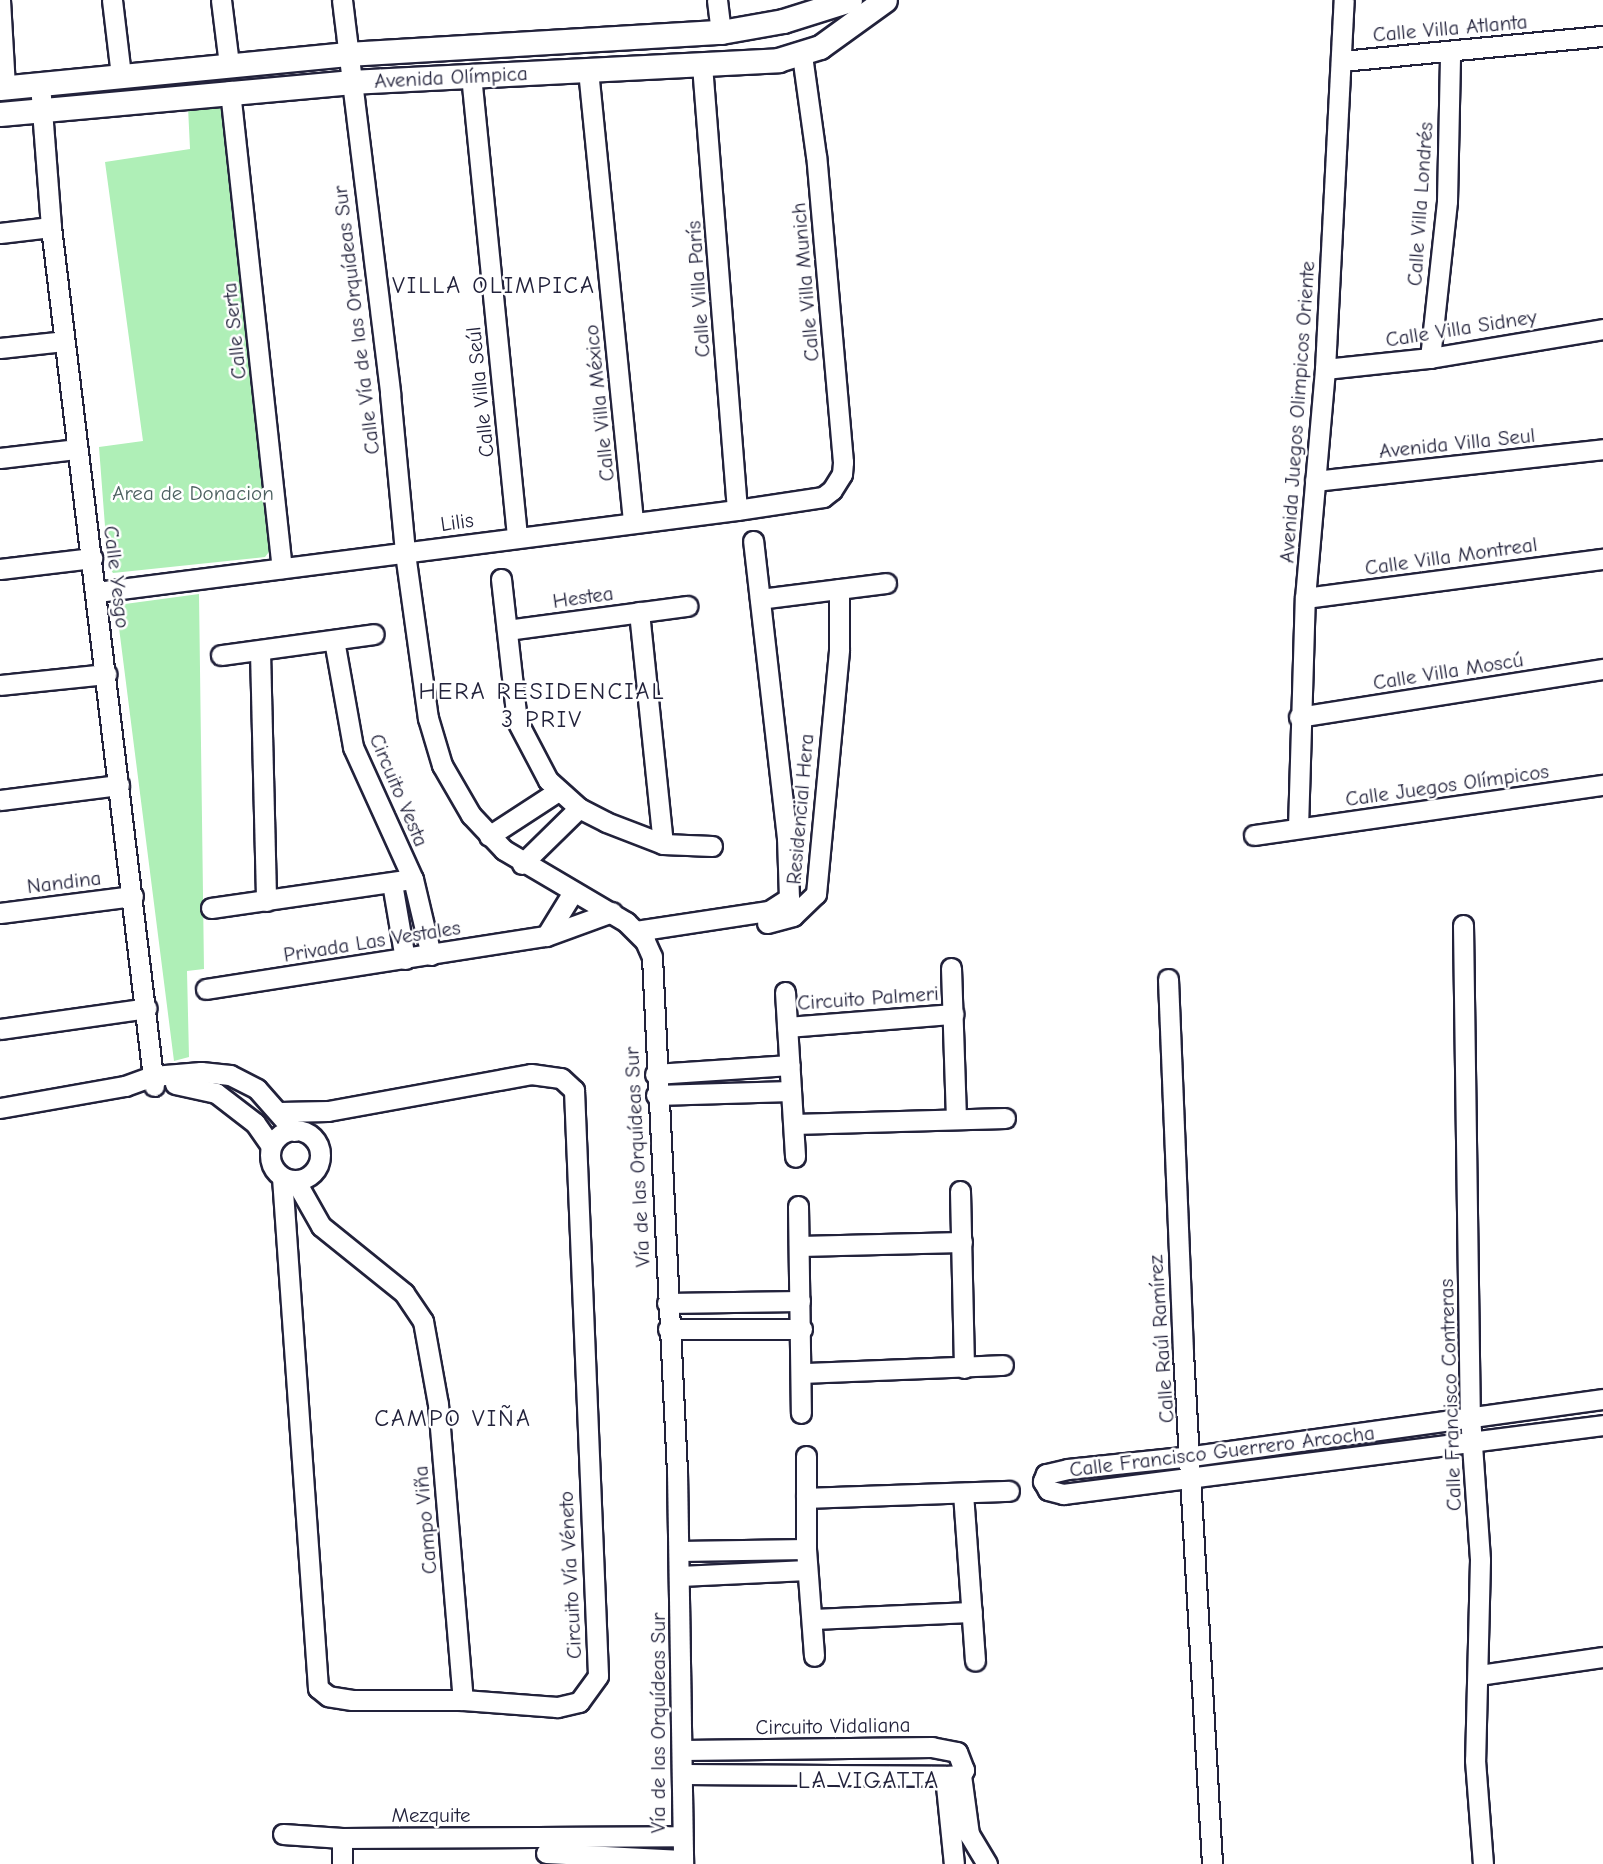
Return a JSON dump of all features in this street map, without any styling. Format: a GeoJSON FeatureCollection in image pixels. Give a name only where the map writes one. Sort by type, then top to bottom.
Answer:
{"type":"FeatureCollection","features":[{"type":"Feature","properties":{"kind":"street"},"geometry":{"type":"LineString","coordinates":[[0,0],[3,88]]}},
{"type":"Feature","properties":{"kind":"street"},"geometry":{"type":"LineString","coordinates":[[112,0],[121,75]]}},
{"type":"Feature","properties":{"kind":"street"},"geometry":{"type":"LineString","coordinates":[[221,0],[229,64]]}},
{"type":"Feature","properties":{"kind":"street","name":"Calle Vía de las Orquídeas Sur"},"geometry":{"type":"LineString","coordinates":[[342,0],[390,393],[405,553]]}},
{"type":"Feature","properties":{"kind":"street"},"geometry":{"type":"LineString","coordinates":[[717,0],[721,32]]}},
{"type":"Feature","properties":{"kind":"street","name":"Avenida Olímpica"},"geometry":{"type":"LineString","coordinates":[[3,88],[347,54],[721,32],[783,21],[850,0]]}},
{"type":"Feature","properties":{"kind":"street","name":"Avenida Olímpica"},"geometry":{"type":"LineString","coordinates":[[0,114],[350,82],[702,65],[802,55],[844,32],[885,0]]}},
{"type":"Feature","properties":{"kind":"street","name":"Avenida Juegos Olimpicos Oriente"},"geometry":{"type":"LineString","coordinates":[[1298,828],[1299,717],[1305,598],[1325,369],[1344,0]]}},
{"type":"Feature","properties":{"kind":"street","name":"Calle Villa Atlanta"},"geometry":{"type":"LineString","coordinates":[[1342,61],[1603,36]]}},
{"type":"Feature","properties":{"kind":"street","name":"Calle Villa Londrés"},"geometry":{"type":"LineString","coordinates":[[1430,358],[1447,201],[1450,52]]}},
{"type":"Feature","properties":{"kind":"street","name":"Calle Villa Munich"},"geometry":{"type":"LineString","coordinates":[[802,55],[817,156],[844,462],[839,482],[823,497]]}},
{"type":"Feature","properties":{"kind":"street","name":"Calle Villa París"},"geometry":{"type":"LineString","coordinates":[[702,65],[737,510]]}},
{"type":"Feature","properties":{"kind":"street","name":"Calle Villa México"},"geometry":{"type":"LineString","coordinates":[[588,70],[633,522]]}},
{"type":"Feature","properties":{"kind":"street","name":"Calle Villa Seúl"},"geometry":{"type":"LineString","coordinates":[[471,75],[517,536]]}},
{"type":"Feature","properties":{"kind":"street","name":"Calle Yesgo"},"geometry":{"type":"LineString","coordinates":[[40,84],[51,227],[64,341],[97,592],[154,1081]]}},
{"type":"Feature","properties":{"kind":"street","name":"Calle Serta"},"geometry":{"type":"LineString","coordinates":[[230,91],[282,568]]}},
{"type":"Feature","properties":{"kind":"street"},"geometry":{"type":"LineString","coordinates":[[0,233],[51,227]]}},
{"type":"Feature","properties":{"kind":"street","name":"Calle Villa Sidney"},"geometry":{"type":"LineString","coordinates":[[1325,369],[1430,358],[1603,329]]}},
{"type":"Feature","properties":{"kind":"street"},"geometry":{"type":"LineString","coordinates":[[0,348],[64,341]]}},
{"type":"Feature","properties":{"kind":"street"},"geometry":{"type":"LineString","coordinates":[[0,458],[77,449]]}},
{"type":"Feature","properties":{"kind":"street","name":"Avenida Villa Seul"},"geometry":{"type":"LineString","coordinates":[[1315,481],[1603,449]]}},
{"type":"Feature","properties":{"kind":"street","name":"Lilis"},"geometry":{"type":"LineString","coordinates":[[97,592],[823,497]]}},
{"type":"Feature","properties":{"kind":"street","name":"Residencial Hera"},"geometry":{"type":"LineString","coordinates":[[753,541],[787,838],[790,894],[782,907],[770,917]]}},
{"type":"Feature","properties":{"kind":"street"},"geometry":{"type":"LineString","coordinates":[[405,553],[428,718],[442,765],[456,794],[489,836],[522,864],[612,912],[641,936]]}},
{"type":"Feature","properties":{"kind":"street"},"geometry":{"type":"LineString","coordinates":[[0,569],[92,558]]}},
{"type":"Feature","properties":{"kind":"street","name":"Calle Villa Montreal"},"geometry":{"type":"LineString","coordinates":[[1305,598],[1603,559]]}},
{"type":"Feature","properties":{"kind":"street"},"geometry":{"type":"LineString","coordinates":[[502,579],[517,721],[538,764],[558,791],[579,808],[663,844],[712,846]]}},
{"type":"Feature","properties":{"kind":"street"},"geometry":{"type":"LineString","coordinates":[[760,599],[886,583]]}},
{"type":"Feature","properties":{"kind":"street","name":"Residencial Hera"},"geometry":{"type":"LineString","coordinates":[[641,936],[793,916],[814,899],[841,615],[839,589]]}},
{"type":"Feature","properties":{"kind":"street"},"geometry":{"type":"LineString","coordinates":[[639,612],[687,606]]}},
{"type":"Feature","properties":{"kind":"street","name":"Hestea"},"geometry":{"type":"LineString","coordinates":[[507,630],[639,612],[663,844]]}},
{"type":"Feature","properties":{"kind":"street"},"geometry":{"type":"LineString","coordinates":[[221,655],[374,634]]}},
{"type":"Feature","properties":{"kind":"street","name":"Circuito Vesta"},"geometry":{"type":"LineString","coordinates":[[334,640],[353,747],[413,878],[431,955]]}},
{"type":"Feature","properties":{"kind":"street"},"geometry":{"type":"LineString","coordinates":[[260,651],[266,901]]}},
{"type":"Feature","properties":{"kind":"street","name":"Calle Villa Moscú"},"geometry":{"type":"LineString","coordinates":[[1299,717],[1603,669]]}},
{"type":"Feature","properties":{"kind":"street"},"geometry":{"type":"LineString","coordinates":[[0,685],[106,674]]}},
{"type":"Feature","properties":{"kind":"street"},"geometry":{"type":"LineString","coordinates":[[0,800],[119,785]]}},
{"type":"Feature","properties":{"kind":"street","name":"Calle Juegos Olímpicos"},"geometry":{"type":"LineString","coordinates":[[1254,835],[1603,785]]}},
{"type":"Feature","properties":{"kind":"street"},"geometry":{"type":"LineString","coordinates":[[489,836],[558,791]]}},
{"type":"Feature","properties":{"kind":"street"},"geometry":{"type":"LineString","coordinates":[[522,864],[579,808]]}},
{"type":"Feature","properties":{"kind":"street"},"geometry":{"type":"LineString","coordinates":[[787,838],[820,839]]}},
{"type":"Feature","properties":{"kind":"street"},"geometry":{"type":"LineString","coordinates":[[211,908],[413,878]]}},
{"type":"Feature","properties":{"kind":"street"},"geometry":{"type":"LineString","coordinates":[[392,883],[405,959]]}},
{"type":"Feature","properties":{"kind":"street"},"geometry":{"type":"LineString","coordinates":[[546,936],[573,892]]}},
{"type":"Feature","properties":{"kind":"street","name":"Nandina"},"geometry":{"type":"LineString","coordinates":[[0,913],[133,897]]}},
{"type":"Feature","properties":{"kind":"street","name":"Privada Las Vestales"},"geometry":{"type":"LineString","coordinates":[[206,989],[546,936],[612,912]]}},
{"type":"Feature","properties":{"kind":"street","name":"Calle Francisco Contreras"},"geometry":{"type":"LineString","coordinates":[[1463,925],[1470,1416],[1480,1560],[1475,1760],[1483,1864]]}},
{"type":"Feature","properties":{"kind":"street","name":"Vía de las Orquídeas Sur"},"geometry":{"type":"LineString","coordinates":[[641,936],[653,966],[655,1074],[679,1551],[682,1862]]}},
{"type":"Feature","properties":{"kind":"street","name":"Circuito Palmeri"},"geometry":{"type":"LineString","coordinates":[[951,968],[956,1118]]}},
{"type":"Feature","properties":{"kind":"street","name":"Calle Raúl Ramírez"},"geometry":{"type":"LineString","coordinates":[[1168,979],[1181,1326],[1192,1456],[1191,1481],[1212,1864]]}},
{"type":"Feature","properties":{"kind":"street","name":"Circuito Palmeri"},"geometry":{"type":"LineString","coordinates":[[785,992],[795,1157]]}},
{"type":"Feature","properties":{"kind":"street"},"geometry":{"type":"LineString","coordinates":[[0,1029],[147,1008]]}},
{"type":"Feature","properties":{"kind":"street","name":"Circuito Palmeri"},"geometry":{"type":"LineString","coordinates":[[787,1027],[953,1014]]}},
{"type":"Feature","properties":{"kind":"street"},"geometry":{"type":"LineString","coordinates":[[655,1074],[790,1065]]}},
{"type":"Feature","properties":{"kind":"street","name":"Circuito Vía Véneto"},"geometry":{"type":"LineString","coordinates":[[280,1112],[328,1111],[531,1074],[561,1078],[577,1096],[578,1250],[598,1676],[584,1697],[571,1706],[463,1700],[352,1700],[328,1696],[316,1684],[289,1179]]}},
{"type":"Feature","properties":{"kind":"street"},"geometry":{"type":"LineString","coordinates":[[0,1108],[154,1081],[230,1075],[257,1089],[294,1130],[314,1139],[320,1157],[312,1173],[289,1179],[271,1164],[271,1146],[254,1123],[216,1093],[193,1085],[154,1081]]}},
{"type":"Feature","properties":{"kind":"street"},"geometry":{"type":"LineString","coordinates":[[656,1095],[791,1091]]}},
{"type":"Feature","properties":{"kind":"street"},"geometry":{"type":"LineString","coordinates":[[794,1124],[1005,1118]]}},
{"type":"Feature","properties":{"kind":"street"},"geometry":{"type":"LineString","coordinates":[[271,1146],[280,1135],[294,1130]]}},
{"type":"Feature","properties":{"kind":"street","name":"Campo Viña"},"geometry":{"type":"LineString","coordinates":[[289,1179],[321,1226],[404,1293],[423,1321],[438,1404],[463,1700]]}},
{"type":"Feature","properties":{"kind":"street"},"geometry":{"type":"LineString","coordinates":[[960,1191],[964,1368]]}},
{"type":"Feature","properties":{"kind":"street"},"geometry":{"type":"LineString","coordinates":[[798,1206],[804,1373],[801,1413]]}},
{"type":"Feature","properties":{"kind":"street"},"geometry":{"type":"LineString","coordinates":[[799,1246],[962,1242]]}},
{"type":"Feature","properties":{"kind":"street"},"geometry":{"type":"LineString","coordinates":[[667,1303],[800,1301]]}},
{"type":"Feature","properties":{"kind":"street"},"geometry":{"type":"LineString","coordinates":[[668,1329],[802,1329]]}},
{"type":"Feature","properties":{"kind":"street"},"geometry":{"type":"LineString","coordinates":[[804,1373],[1003,1365]]}},
{"type":"Feature","properties":{"kind":"street","name":"Calle Francisco Guerrero Arcocha"},"geometry":{"type":"LineString","coordinates":[[1603,1399],[1192,1456],[1068,1469],[1043,1479],[1048,1490],[1063,1494],[1191,1481],[1603,1425]]}},
{"type":"Feature","properties":{"kind":"street"},"geometry":{"type":"LineString","coordinates":[[806,1455],[806,1549],[814,1656]]}},
{"type":"Feature","properties":{"kind":"street"},"geometry":{"type":"LineString","coordinates":[[806,1498],[1009,1491]]}},
{"type":"Feature","properties":{"kind":"street"},"geometry":{"type":"LineString","coordinates":[[963,1493],[975,1661]]}},
{"type":"Feature","properties":{"kind":"street"},"geometry":{"type":"LineString","coordinates":[[679,1551],[806,1549]]}},
{"type":"Feature","properties":{"kind":"street"},"geometry":{"type":"LineString","coordinates":[[680,1576],[807,1570]]}},
{"type":"Feature","properties":{"kind":"street"},"geometry":{"type":"LineString","coordinates":[[812,1619],[972,1612]]}},
{"type":"Feature","properties":{"kind":"street"},"geometry":{"type":"LineString","coordinates":[[1479,1675],[1603,1657]]}},
{"type":"Feature","properties":{"kind":"street","name":"Circuito Vidaliana"},"geometry":{"type":"LineString","coordinates":[[683,1750],[932,1747],[960,1754],[953,1775],[954,1864]]}},
{"type":"Feature","properties":{"kind":"street"},"geometry":{"type":"LineString","coordinates":[[683,1774],[953,1775]]}},
{"type":"Feature","properties":{"kind":"street","name":"Circuito Vidaliana"},"geometry":{"type":"LineString","coordinates":[[953,1775],[969,1834],[987,1864]]}},
{"type":"Feature","properties":{"kind":"street","name":"Mezquite"},"geometry":{"type":"LineString","coordinates":[[284,1834],[682,1862]]}},
{"type":"Feature","properties":{"kind":"street","name":"Mezquite"},"geometry":{"type":"LineString","coordinates":[[546,1852],[682,1836]]}},
{"type":"Feature","properties":{"kind":"street"},"geometry":{"type":"LineString","coordinates":[[342,1838],[342,1864]]}},
{"type":"Feature","properties":{"kind":"green space","name":"Area de Donacion"},"geometry":{"type":"Polygon","coordinates":[[[218,104],[224,116],[272,548],[265,557],[113,573],[108,566],[99,447],[143,441],[105,162],[190,149],[188,107],[218,104]]]}},
{"type":"Feature","properties":{"kind":"green space"},"geometry":{"type":"Polygon","coordinates":[[[199,594],[204,969],[187,971],[189,1057],[174,1061],[117,612],[125,604],[199,594]]]}},
{"type":"Feature","properties":{"kind":"district","name":"VILLA OLIMPICA"},"geometry":{"type":"Point","coordinates":[494,286]}},
{"type":"Feature","properties":{"kind":"district","name":"HERA RESIDENCIAL 3 PRIV"},"geometry":{"type":"Point","coordinates":[542,706]}},
{"type":"Feature","properties":{"kind":"district","name":"CAMPO VIÑA"},"geometry":{"type":"Point","coordinates":[453,1419]}},
{"type":"Feature","properties":{"kind":"district","name":"LA VIGATTA"},"geometry":{"type":"Point","coordinates":[869,1781]}}]}
